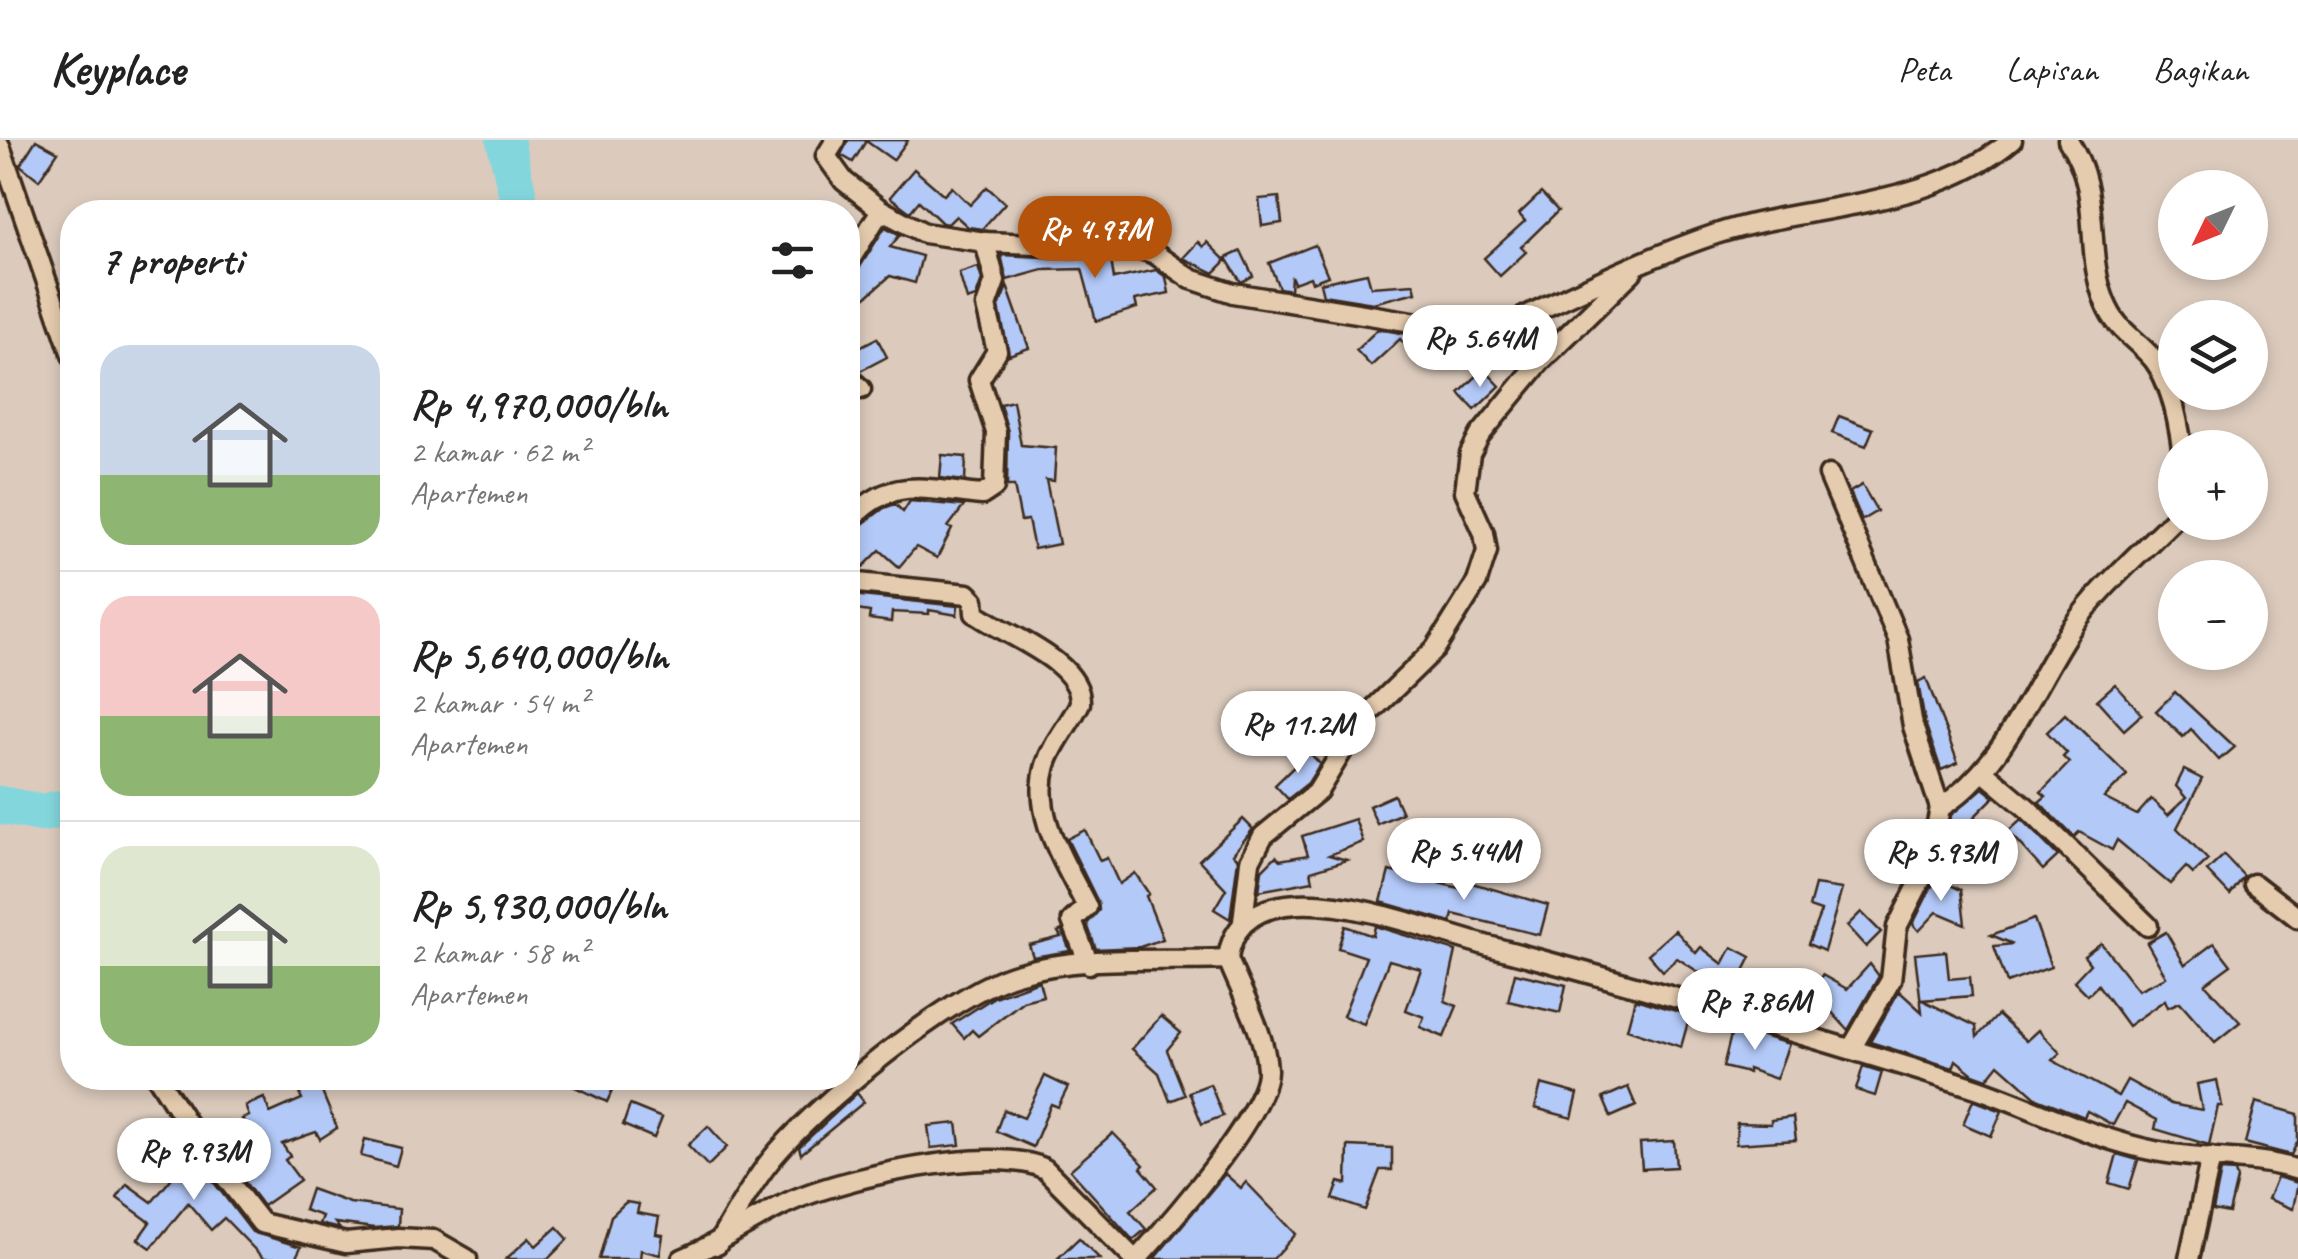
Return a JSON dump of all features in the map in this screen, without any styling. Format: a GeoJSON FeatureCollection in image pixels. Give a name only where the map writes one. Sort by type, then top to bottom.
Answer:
{"type":"FeatureCollection","features":[{"type":"Feature","properties":{"kind":"street"},"geometry":{"type":"LineString","coordinates":[[836,140],[826,156],[834,170],[881,210],[924,233],[985,242],[1137,248],[1155,254],[1192,279],[1233,293],[1474,332],[1498,328],[1718,234],[1931,184],[1983,162],[2012,140]]}},
{"type":"Feature","properties":{"kind":"street"},"geometry":{"type":"LineString","coordinates":[[2068,140],[2088,178],[2096,265],[2104,300],[2126,336],[2157,364],[2171,396],[2178,430]]}},
{"type":"Feature","properties":{"kind":"street"},"geometry":{"type":"LineString","coordinates":[[0,146],[60,320]]}},
{"type":"Feature","properties":{"kind":"street"},"geometry":{"type":"LineString","coordinates":[[860,244],[881,210]]}},
{"type":"Feature","properties":{"kind":"street"},"geometry":{"type":"LineString","coordinates":[[860,509],[886,492],[946,490],[982,495],[994,487],[996,432],[978,380],[998,351],[986,306],[996,281],[985,242]]}},
{"type":"Feature","properties":{"kind":"street"},"geometry":{"type":"LineString","coordinates":[[682,1259],[717,1245],[782,1205],[846,1182],[932,1164],[989,1161],[1034,1164],[1045,1169],[1136,1259],[1246,1121],[1264,1087],[1267,1064],[1228,960],[1232,940],[1243,921],[1250,861],[1263,836],[1318,791],[1359,723],[1435,649],[1476,582],[1487,551],[1484,532],[1465,491],[1470,454],[1480,435],[1540,362],[1636,267]]}},
{"type":"Feature","properties":{"kind":"street"},"geometry":{"type":"LineString","coordinates":[[1829,474],[1898,639],[1914,726],[1940,808],[1929,864],[1897,927],[1891,980],[1852,1049]]}},
{"type":"Feature","properties":{"kind":"street"},"geometry":{"type":"LineString","coordinates":[[1940,808],[1984,772],[2072,628],[2158,535]]}},
{"type":"Feature","properties":{"kind":"street"},"geometry":{"type":"LineString","coordinates":[[860,583],[968,594],[974,600],[974,613],[1058,663],[1076,681],[1080,702],[1046,763],[1042,790],[1052,837],[1087,907],[1072,921],[1089,964]]}},
{"type":"Feature","properties":{"kind":"street"},"geometry":{"type":"LineString","coordinates":[[1984,772],[2027,808],[2148,926]]}},
{"type":"Feature","properties":{"kind":"street"},"geometry":{"type":"LineString","coordinates":[[2254,884],[2298,918]]}},
{"type":"Feature","properties":{"kind":"street"},"geometry":{"type":"LineString","coordinates":[[1243,921],[1267,910],[1296,904],[1338,907],[1690,998],[2156,1152],[2272,1161],[2298,1170]]}},
{"type":"Feature","properties":{"kind":"street"},"geometry":{"type":"LineString","coordinates":[[860,1077],[986,986],[1028,971],[1089,964],[1228,960]]}},
{"type":"Feature","properties":{"kind":"street"},"geometry":{"type":"LineString","coordinates":[[166,1090],[202,1146],[261,1222],[346,1243],[398,1238],[434,1240],[467,1259]]}},
{"type":"Feature","properties":{"kind":"street"},"geometry":{"type":"LineString","coordinates":[[717,1245],[782,1146],[845,1090]]}},
{"type":"Feature","properties":{"kind":"street"},"geometry":{"type":"LineString","coordinates":[[2189,1259],[2211,1156]]}},
{"type":"Feature","properties":{"kind":"building"},"geometry":{"type":"Polygon","coordinates":[[[36,140],[58,152],[39,180],[20,165],[36,140]]]}},
{"type":"Feature","properties":{"kind":"building"},"geometry":{"type":"Polygon","coordinates":[[[848,140],[908,140],[893,160],[866,141],[853,162],[841,155],[848,140]]]}},
{"type":"Feature","properties":{"kind":"building"},"geometry":{"type":"Polygon","coordinates":[[[914,169],[944,195],[952,187],[970,205],[987,187],[1005,203],[982,229],[968,227],[956,216],[948,224],[942,223],[919,201],[910,212],[890,197],[914,169]]]}},
{"type":"Feature","properties":{"kind":"building"},"geometry":{"type":"Polygon","coordinates":[[[1541,193],[1558,211],[1521,247],[1526,252],[1500,276],[1484,258],[1525,221],[1519,214],[1541,193]]]}},
{"type":"Feature","properties":{"kind":"building"},"geometry":{"type":"Polygon","coordinates":[[[1279,197],[1282,223],[1262,226],[1259,199],[1279,197]]]}},
{"type":"Feature","properties":{"kind":"building"},"geometry":{"type":"Polygon","coordinates":[[[885,227],[900,235],[890,247],[922,256],[915,283],[890,276],[860,302],[860,267],[885,227]]]}},
{"type":"Feature","properties":{"kind":"building"},"geometry":{"type":"Polygon","coordinates":[[[1198,242],[1203,247],[1207,242],[1226,261],[1214,273],[1183,258],[1198,242]]]}},
{"type":"Feature","properties":{"kind":"building"},"geometry":{"type":"Polygon","coordinates":[[[1315,245],[1328,276],[1294,283],[1291,276],[1290,290],[1279,288],[1269,263],[1315,245]]]}},
{"type":"Feature","properties":{"kind":"building"},"geometry":{"type":"Polygon","coordinates":[[[1241,251],[1253,276],[1241,282],[1226,258],[1241,251]]]}},
{"type":"Feature","properties":{"kind":"building"},"geometry":{"type":"Polygon","coordinates":[[[1001,255],[1111,260],[1114,279],[1156,270],[1166,277],[1169,293],[1135,300],[1137,308],[1096,321],[1082,269],[1043,270],[1007,280],[1001,255]]]}},
{"type":"Feature","properties":{"kind":"building"},"geometry":{"type":"Polygon","coordinates":[[[978,267],[982,280],[976,297],[967,300],[959,273],[978,267]]]}},
{"type":"Feature","properties":{"kind":"building"},"geometry":{"type":"Polygon","coordinates":[[[1367,273],[1371,287],[1414,284],[1416,292],[1373,303],[1323,295],[1320,283],[1367,273]]]}},
{"type":"Feature","properties":{"kind":"building"},"geometry":{"type":"Polygon","coordinates":[[[1007,286],[1029,348],[1009,355],[999,307],[1007,286]]]}},
{"type":"Feature","properties":{"kind":"building"},"geometry":{"type":"Polygon","coordinates":[[[1378,329],[1418,336],[1406,346],[1400,339],[1371,366],[1356,350],[1378,329]]]}},
{"type":"Feature","properties":{"kind":"building"},"geometry":{"type":"Polygon","coordinates":[[[877,338],[887,357],[860,371],[860,347],[877,338]]]}},
{"type":"Feature","properties":{"kind":"building"},"geometry":{"type":"Polygon","coordinates":[[[1484,369],[1500,386],[1475,410],[1459,393],[1484,369]]]}},
{"type":"Feature","properties":{"kind":"building"},"geometry":{"type":"Polygon","coordinates":[[[1013,401],[1021,445],[1056,448],[1054,481],[1046,480],[1059,544],[1034,549],[1028,520],[1021,521],[1014,486],[1007,486],[1008,432],[1000,404],[1013,401]]]}},
{"type":"Feature","properties":{"kind":"building"},"geometry":{"type":"Polygon","coordinates":[[[1839,416],[1873,429],[1866,446],[1832,433],[1839,416]]]}},
{"type":"Feature","properties":{"kind":"building"},"geometry":{"type":"Polygon","coordinates":[[[942,455],[966,457],[965,481],[940,478],[942,455]]]}},
{"type":"Feature","properties":{"kind":"building"},"geometry":{"type":"Polygon","coordinates":[[[1862,485],[1877,511],[1862,520],[1850,492],[1862,485]]]}},
{"type":"Feature","properties":{"kind":"building"},"geometry":{"type":"Polygon","coordinates":[[[910,501],[964,506],[948,527],[952,529],[937,558],[916,547],[899,567],[880,550],[860,570],[860,526],[895,504],[903,512],[910,501]]]}},
{"type":"Feature","properties":{"kind":"building"},"geometry":{"type":"Polygon","coordinates":[[[860,596],[958,606],[957,615],[929,610],[929,614],[892,612],[891,622],[869,619],[870,612],[860,610],[860,596]]]}},
{"type":"Feature","properties":{"kind":"building"},"geometry":{"type":"Polygon","coordinates":[[[1926,678],[1958,763],[1941,770],[1925,723],[1918,682],[1926,678]]]}},
{"type":"Feature","properties":{"kind":"building"},"geometry":{"type":"Polygon","coordinates":[[[2115,684],[2142,714],[2124,730],[2097,700],[2115,684]]]}},
{"type":"Feature","properties":{"kind":"building"},"geometry":{"type":"Polygon","coordinates":[[[2175,692],[2234,747],[2219,760],[2191,729],[2183,737],[2156,711],[2175,692]]]}},
{"type":"Feature","properties":{"kind":"building"},"geometry":{"type":"Polygon","coordinates":[[[2065,714],[2127,775],[2104,798],[2137,815],[2151,799],[2168,815],[2186,798],[2176,786],[2184,770],[2202,779],[2177,828],[2208,860],[2193,874],[2186,867],[2170,884],[2117,840],[2112,850],[2079,832],[2074,837],[2039,802],[2046,796],[2041,792],[2069,763],[2063,757],[2067,753],[2047,732],[2065,714]]]}},
{"type":"Feature","properties":{"kind":"building"},"geometry":{"type":"Polygon","coordinates":[[[1309,752],[1320,764],[1308,783],[1288,799],[1275,785],[1309,752]]]}},
{"type":"Feature","properties":{"kind":"building"},"geometry":{"type":"Polygon","coordinates":[[[1983,788],[1994,797],[1974,817],[1996,839],[1977,857],[1950,823],[1951,815],[1983,788]]]}},
{"type":"Feature","properties":{"kind":"building"},"geometry":{"type":"Polygon","coordinates":[[[1394,795],[1402,813],[1377,824],[1369,806],[1394,795]]]}},
{"type":"Feature","properties":{"kind":"building"},"geometry":{"type":"Polygon","coordinates":[[[1243,819],[1253,829],[1233,854],[1238,859],[1230,919],[1214,909],[1226,889],[1199,860],[1243,819]]]}},
{"type":"Feature","properties":{"kind":"building"},"geometry":{"type":"Polygon","coordinates":[[[1355,819],[1363,842],[1329,855],[1347,860],[1311,871],[1313,881],[1259,891],[1262,870],[1276,856],[1280,860],[1308,855],[1302,836],[1355,819]]]}},
{"type":"Feature","properties":{"kind":"building"},"geometry":{"type":"Polygon","coordinates":[[[2021,819],[2058,856],[2043,870],[2008,831],[2021,819]]]}},
{"type":"Feature","properties":{"kind":"building"},"geometry":{"type":"Polygon","coordinates":[[[1085,830],[1100,861],[1107,858],[1119,884],[1135,873],[1149,894],[1146,896],[1163,939],[1140,947],[1096,949],[1087,924],[1099,910],[1098,902],[1067,839],[1085,830]]]}},
{"type":"Feature","properties":{"kind":"building"},"geometry":{"type":"Polygon","coordinates":[[[2224,855],[2244,876],[2230,895],[2207,871],[2224,855]]]}},
{"type":"Feature","properties":{"kind":"building"},"geometry":{"type":"Polygon","coordinates":[[[1389,871],[1463,889],[1465,881],[1548,905],[1540,935],[1453,914],[1451,922],[1381,902],[1389,871]]]}},
{"type":"Feature","properties":{"kind":"building"},"geometry":{"type":"Polygon","coordinates":[[[1936,878],[1961,890],[1965,924],[1937,912],[1919,931],[1913,924],[1936,878]]]}},
{"type":"Feature","properties":{"kind":"building"},"geometry":{"type":"Polygon","coordinates":[[[1815,885],[1842,889],[1824,951],[1808,944],[1821,911],[1809,907],[1815,885]]]}},
{"type":"Feature","properties":{"kind":"building"},"geometry":{"type":"Polygon","coordinates":[[[1861,912],[1881,932],[1866,947],[1847,926],[1861,912]]]}},
{"type":"Feature","properties":{"kind":"building"},"geometry":{"type":"Polygon","coordinates":[[[2034,919],[2051,967],[2007,983],[1994,946],[2013,944],[1991,935],[2034,919]]]}},
{"type":"Feature","properties":{"kind":"building"},"geometry":{"type":"Polygon","coordinates":[[[1345,926],[1373,936],[1375,926],[1456,951],[1445,1001],[1457,1006],[1444,1037],[1420,1027],[1424,1017],[1406,1010],[1421,969],[1389,960],[1364,1024],[1343,1016],[1366,957],[1338,948],[1345,926]]]}},
{"type":"Feature","properties":{"kind":"building"},"geometry":{"type":"Polygon","coordinates":[[[1062,930],[1070,951],[1033,957],[1029,945],[1061,937],[1058,932],[1062,930]]]}},
{"type":"Feature","properties":{"kind":"building"},"geometry":{"type":"Polygon","coordinates":[[[1675,930],[1696,953],[1701,947],[1723,964],[1732,947],[1751,957],[1741,977],[1747,980],[1737,997],[1677,958],[1663,971],[1648,954],[1675,930]]]}},
{"type":"Feature","properties":{"kind":"building"},"geometry":{"type":"Polygon","coordinates":[[[2166,932],[2185,965],[2214,943],[2231,965],[2205,984],[2240,1022],[2215,1042],[2180,1002],[2168,1007],[2165,1000],[2128,1026],[2098,985],[2088,995],[2074,981],[2090,964],[2084,956],[2101,943],[2138,990],[2166,977],[2147,943],[2166,932]]]}},
{"type":"Feature","properties":{"kind":"building"},"geometry":{"type":"Polygon","coordinates":[[[1946,951],[1949,979],[1970,977],[1972,996],[1922,1000],[1976,1026],[1977,1037],[1998,1015],[2026,1041],[2038,1030],[2060,1053],[2052,1060],[2118,1096],[2127,1080],[2171,1104],[2202,1110],[2197,1084],[2217,1080],[2222,1106],[2218,1106],[2209,1145],[2155,1129],[2157,1120],[2125,1103],[2113,1125],[2087,1111],[2084,1117],[2037,1098],[1999,1064],[1987,1079],[1973,1074],[1956,1060],[1953,1068],[1870,1042],[1899,991],[1922,1012],[1915,954],[1946,951]]]}},
{"type":"Feature","properties":{"kind":"building"},"geometry":{"type":"Polygon","coordinates":[[[1870,964],[1879,976],[1848,1030],[1826,1006],[1810,996],[1822,975],[1847,989],[1870,964]]]}},
{"type":"Feature","properties":{"kind":"building"},"geometry":{"type":"Polygon","coordinates":[[[1515,973],[1566,985],[1560,1013],[1508,1001],[1515,973]]]}},
{"type":"Feature","properties":{"kind":"building"},"geometry":{"type":"Polygon","coordinates":[[[1039,981],[1043,996],[1023,1001],[978,1036],[972,1030],[964,1038],[952,1024],[994,997],[1039,981]]]}},
{"type":"Feature","properties":{"kind":"building"},"geometry":{"type":"Polygon","coordinates":[[[1635,999],[1690,1015],[1681,1047],[1627,1029],[1635,999]]]}},
{"type":"Feature","properties":{"kind":"building"},"geometry":{"type":"Polygon","coordinates":[[[1161,1016],[1181,1033],[1167,1050],[1185,1095],[1170,1101],[1159,1073],[1132,1049],[1161,1016]]]}},
{"type":"Feature","properties":{"kind":"building"},"geometry":{"type":"Polygon","coordinates":[[[1733,1027],[1789,1044],[1776,1079],[1748,1069],[1748,1073],[1723,1067],[1733,1027]]]}},
{"type":"Feature","properties":{"kind":"building"},"geometry":{"type":"Polygon","coordinates":[[[1863,1066],[1882,1072],[1875,1096],[1856,1090],[1863,1066]]]}},
{"type":"Feature","properties":{"kind":"building"},"geometry":{"type":"Polygon","coordinates":[[[1045,1076],[1068,1087],[1058,1107],[1051,1104],[1033,1147],[996,1131],[1004,1110],[1024,1118],[1045,1076]]]}},
{"type":"Feature","properties":{"kind":"building"},"geometry":{"type":"Polygon","coordinates":[[[1210,1084],[1223,1116],[1202,1124],[1189,1092],[1210,1084]]]}},
{"type":"Feature","properties":{"kind":"building"},"geometry":{"type":"Polygon","coordinates":[[[1541,1084],[1578,1094],[1572,1118],[1535,1108],[1541,1084]]]}},
{"type":"Feature","properties":{"kind":"building"},"geometry":{"type":"Polygon","coordinates":[[[1628,1087],[1636,1106],[1611,1117],[1603,1098],[1628,1087]]]}},
{"type":"Feature","properties":{"kind":"building"},"geometry":{"type":"Polygon","coordinates":[[[321,1090],[337,1128],[320,1139],[316,1132],[282,1144],[290,1156],[285,1160],[300,1180],[263,1206],[222,1152],[249,1132],[242,1119],[249,1116],[245,1106],[264,1098],[270,1113],[302,1099],[299,1093],[321,1090]]]}},
{"type":"Feature","properties":{"kind":"building"},"geometry":{"type":"Polygon","coordinates":[[[582,1090],[612,1090],[607,1102],[582,1090]]]}},
{"type":"Feature","properties":{"kind":"building"},"geometry":{"type":"Polygon","coordinates":[[[857,1093],[864,1102],[801,1154],[799,1147],[857,1093]]]}},
{"type":"Feature","properties":{"kind":"building"},"geometry":{"type":"Polygon","coordinates":[[[1973,1100],[2002,1111],[1991,1136],[1963,1124],[1973,1100]]]}},
{"type":"Feature","properties":{"kind":"building"},"geometry":{"type":"Polygon","coordinates":[[[2256,1102],[2298,1114],[2298,1141],[2291,1155],[2245,1143],[2256,1102]]]}},
{"type":"Feature","properties":{"kind":"building"},"geometry":{"type":"Polygon","coordinates":[[[630,1105],[662,1118],[654,1138],[623,1125],[630,1105]]]}},
{"type":"Feature","properties":{"kind":"building"},"geometry":{"type":"Polygon","coordinates":[[[1793,1117],[1796,1140],[1736,1144],[1737,1123],[1771,1124],[1771,1120],[1793,1117]]]}},
{"type":"Feature","properties":{"kind":"building"},"geometry":{"type":"Polygon","coordinates":[[[957,1123],[960,1145],[931,1148],[928,1126],[957,1123]]]}},
{"type":"Feature","properties":{"kind":"building"},"geometry":{"type":"Polygon","coordinates":[[[708,1126],[727,1147],[708,1166],[688,1145],[708,1126]]]}},
{"type":"Feature","properties":{"kind":"building"},"geometry":{"type":"Polygon","coordinates":[[[167,1131],[196,1172],[202,1167],[252,1232],[301,1247],[295,1259],[264,1259],[224,1218],[211,1230],[188,1203],[151,1248],[138,1239],[150,1222],[117,1198],[127,1184],[152,1202],[171,1179],[147,1145],[167,1131]]]}},
{"type":"Feature","properties":{"kind":"building"},"geometry":{"type":"Polygon","coordinates":[[[1113,1133],[1144,1165],[1141,1168],[1157,1187],[1130,1211],[1146,1229],[1133,1240],[1070,1170],[1113,1133]]]}},
{"type":"Feature","properties":{"kind":"building"},"geometry":{"type":"Polygon","coordinates":[[[365,1139],[401,1148],[396,1166],[361,1156],[365,1139]]]}},
{"type":"Feature","properties":{"kind":"building"},"geometry":{"type":"Polygon","coordinates":[[[1674,1141],[1676,1167],[1642,1169],[1640,1143],[1674,1141]]]}},
{"type":"Feature","properties":{"kind":"building"},"geometry":{"type":"Polygon","coordinates":[[[1348,1146],[1392,1148],[1392,1170],[1380,1170],[1365,1210],[1333,1199],[1339,1182],[1347,1184],[1348,1146]]]}},
{"type":"Feature","properties":{"kind":"building"},"geometry":{"type":"Polygon","coordinates":[[[2117,1154],[2138,1160],[2129,1189],[2109,1183],[2117,1154]]]}},
{"type":"Feature","properties":{"kind":"building"},"geometry":{"type":"Polygon","coordinates":[[[2221,1171],[2235,1172],[2237,1179],[2229,1213],[2213,1210],[2221,1171]]]}},
{"type":"Feature","properties":{"kind":"building"},"geometry":{"type":"Polygon","coordinates":[[[1225,1174],[1241,1188],[1246,1182],[1296,1234],[1273,1259],[1154,1259],[1225,1174]]]}},
{"type":"Feature","properties":{"kind":"building"},"geometry":{"type":"Polygon","coordinates":[[[2277,1177],[2298,1183],[2293,1209],[2268,1199],[2277,1177]]]}},
{"type":"Feature","properties":{"kind":"building"},"geometry":{"type":"Polygon","coordinates":[[[311,1189],[350,1203],[399,1209],[398,1226],[374,1228],[335,1223],[340,1229],[319,1224],[322,1216],[304,1210],[311,1189]]]}},
{"type":"Feature","properties":{"kind":"building"},"geometry":{"type":"Polygon","coordinates":[[[626,1202],[639,1204],[637,1213],[659,1217],[656,1234],[663,1235],[660,1255],[641,1250],[640,1259],[599,1259],[611,1216],[626,1202]]]}},
{"type":"Feature","properties":{"kind":"building"},"geometry":{"type":"Polygon","coordinates":[[[557,1227],[568,1239],[548,1259],[506,1259],[529,1238],[536,1246],[557,1227]]]}},
{"type":"Feature","properties":{"kind":"building"},"geometry":{"type":"Polygon","coordinates":[[[1079,1238],[1100,1259],[1057,1259],[1079,1238]]]}},
{"type":"Feature","properties":{"kind":"waterway"},"geometry":{"type":"LineString","coordinates":[[505,140],[517,200]]}},
{"type":"Feature","properties":{"kind":"waterway"},"geometry":{"type":"LineString","coordinates":[[0,805],[41,813],[60,809]]}}]}
